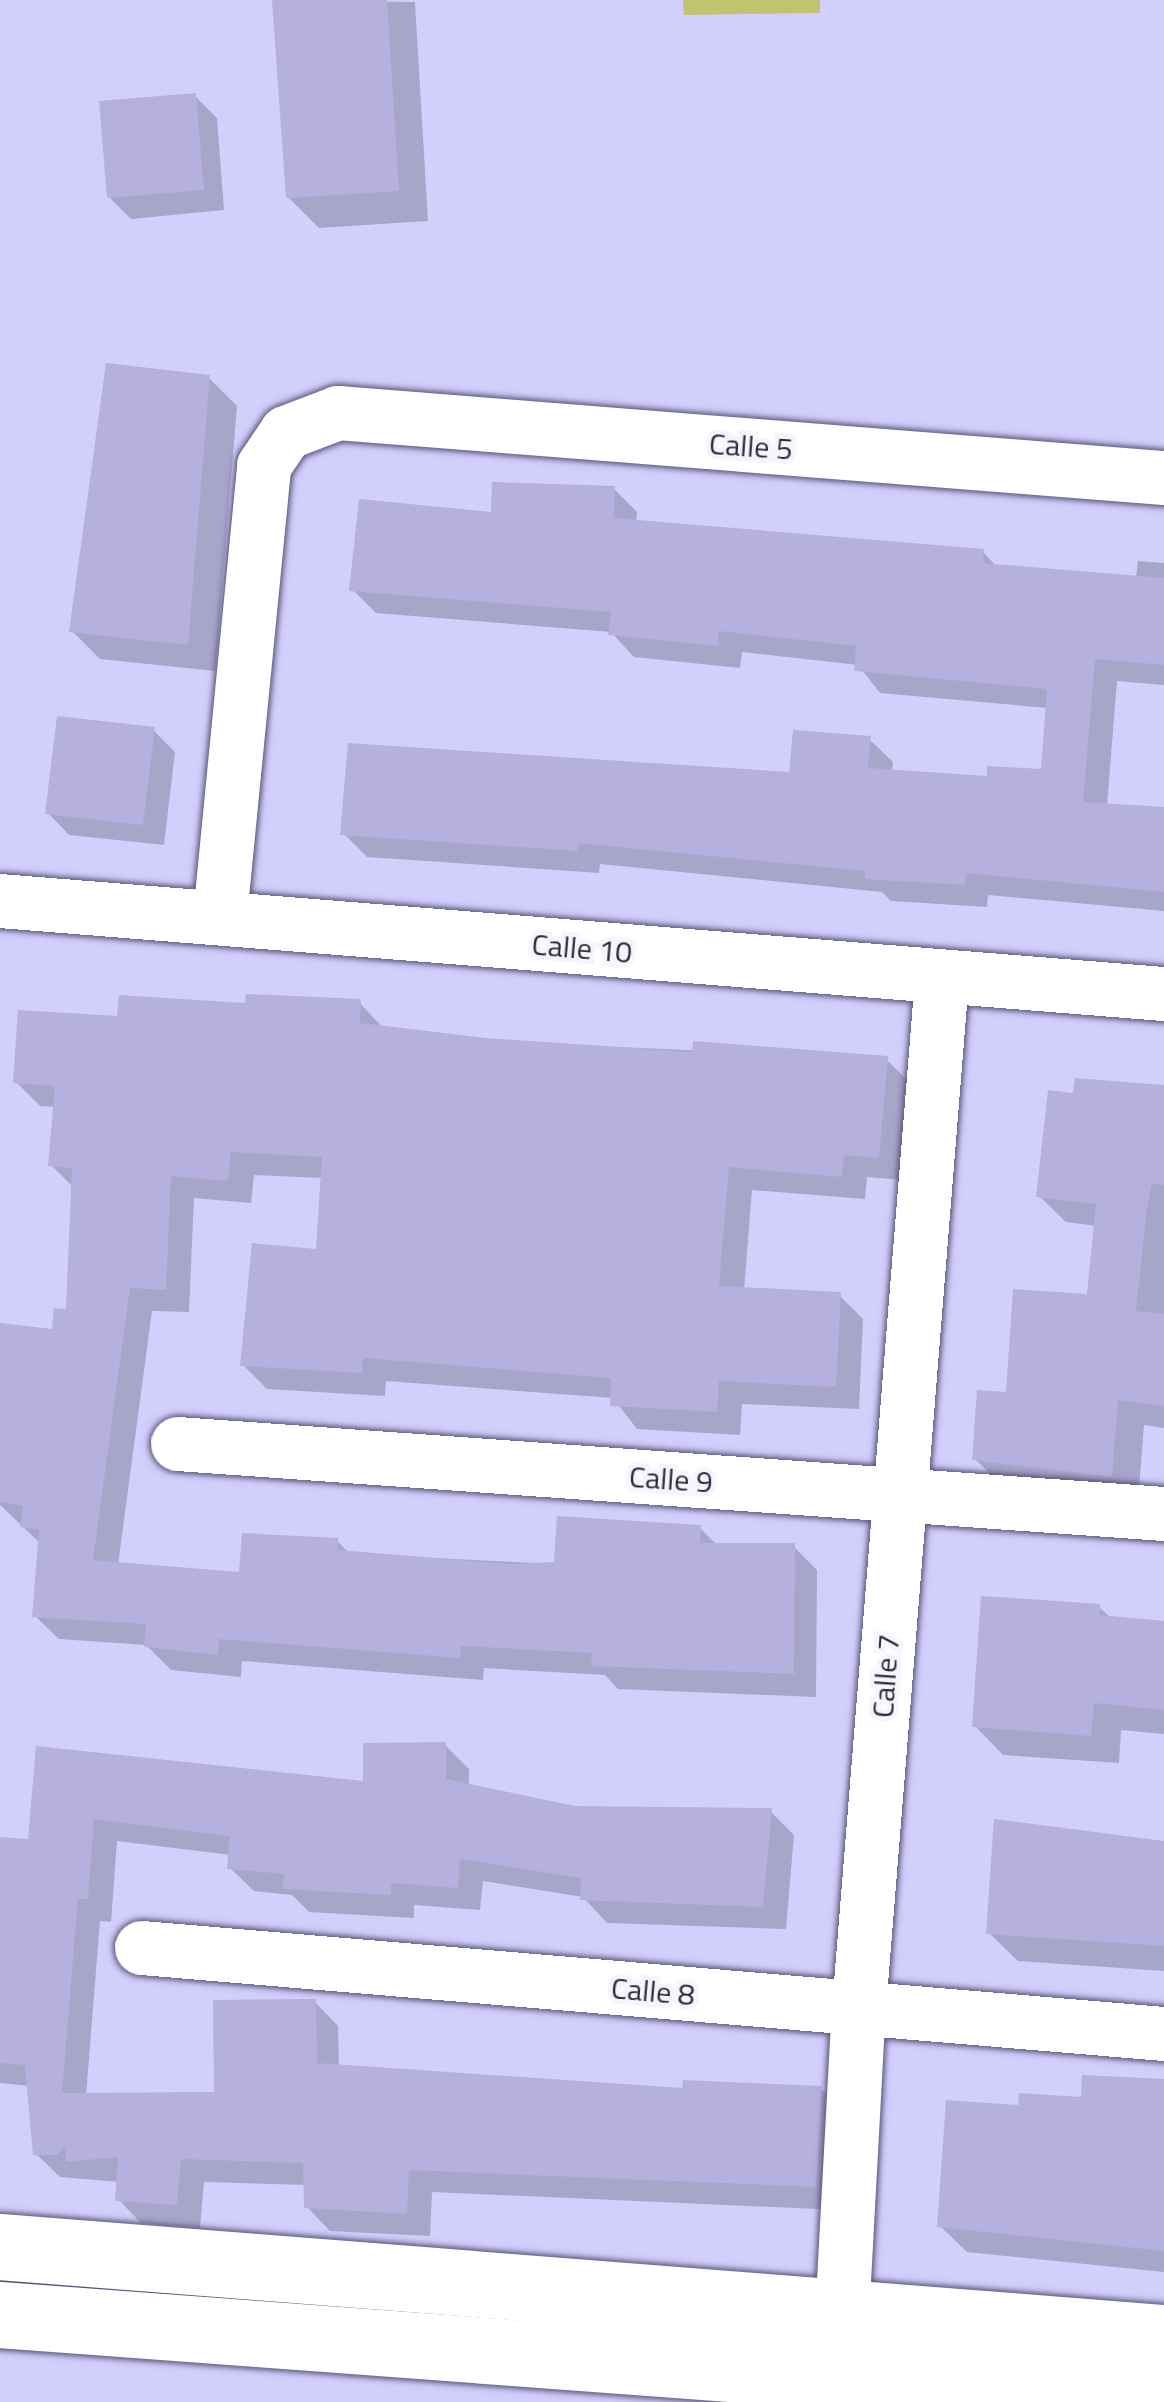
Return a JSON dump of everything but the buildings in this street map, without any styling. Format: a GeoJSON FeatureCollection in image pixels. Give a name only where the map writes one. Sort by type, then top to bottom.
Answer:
{"type":"FeatureCollection","features":[{"type":"Feature","properties":{"kind":"street","name":"Calle 5"},"geometry":{"type":"LineString","coordinates":[[220,917],[264,466],[286,433],[338,413],[1164,478]]}},
{"type":"Feature","properties":{"kind":"street","name":"Calle 10"},"geometry":{"type":"LineString","coordinates":[[0,901],[1164,994]]}},
{"type":"Feature","properties":{"kind":"street","name":"Calle 7"},"geometry":{"type":"LineString","coordinates":[[841,2345],[860,2008],[942,978]]}},
{"type":"Feature","properties":{"kind":"street","name":"Calle 9"},"geometry":{"type":"LineString","coordinates":[[178,1444],[1164,1514]]}},
{"type":"Feature","properties":{"kind":"street","name":"Calle 8"},"geometry":{"type":"LineString","coordinates":[[142,1948],[1164,2034]]}},
{"type":"Feature","properties":{"kind":"street"},"geometry":{"type":"LineString","coordinates":[[0,2247],[841,2345],[1164,2402]]}},
{"type":"Feature","properties":{"kind":"street"},"geometry":{"type":"LineString","coordinates":[[0,2315],[841,2345],[1164,2338]]}},
{"type":"Feature","properties":{"kind":"shaded area"},"geometry":{"type":"Polygon","coordinates":[[[683,0],[820,0],[820,13],[684,15],[683,0]]]}}]}
